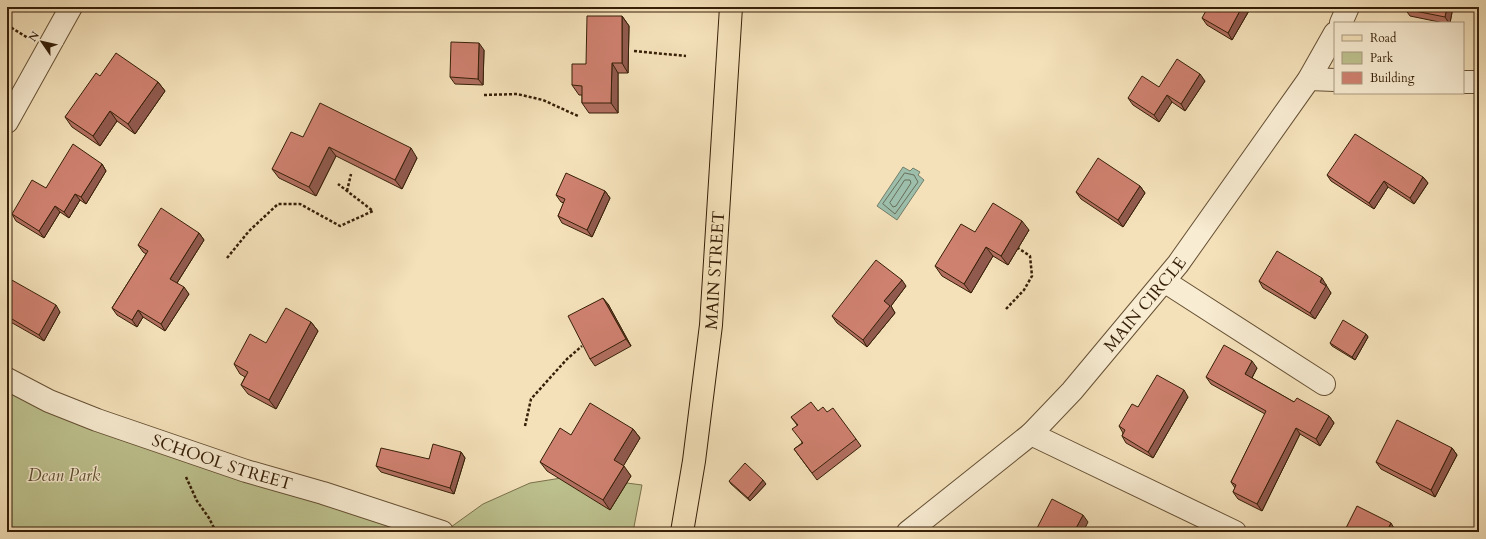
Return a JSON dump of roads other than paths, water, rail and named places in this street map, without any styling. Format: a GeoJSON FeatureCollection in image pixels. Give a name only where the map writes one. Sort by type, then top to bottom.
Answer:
{"type":"FeatureCollection","features":[{"type":"Feature","properties":{"kind":"main road","name":"MAIN STREET"},"geometry":{"type":"LineString","coordinates":[[682,532],[694,461],[711,326],[731,7]]}},
{"type":"Feature","properties":{"kind":"street"},"geometry":{"type":"LineString","coordinates":[[7,122],[71,7]]}},
{"type":"Feature","properties":{"kind":"street"},"geometry":{"type":"LineString","coordinates":[[1341,22],[1348,7]]}},
{"type":"Feature","properties":{"kind":"street","name":"MAIN CIRCLE"},"geometry":{"type":"LineString","coordinates":[[908,532],[1031,434],[1072,391],[1185,254],[1309,79],[1334,35]]}},
{"type":"Feature","properties":{"kind":"street"},"geometry":{"type":"LineString","coordinates":[[1309,79],[1334,80]]}},
{"type":"Feature","properties":{"kind":"street"},"geometry":{"type":"LineString","coordinates":[[1464,82],[1479,82]]}},
{"type":"Feature","properties":{"kind":"street"},"geometry":{"type":"LineString","coordinates":[[1164,281],[1324,384]]}},
{"type":"Feature","properties":{"kind":"street","name":"SCHOOL STREET"},"geometry":{"type":"LineString","coordinates":[[7,379],[49,401],[97,420],[442,532]]}},
{"type":"Feature","properties":{"kind":"street"},"geometry":{"type":"LineString","coordinates":[[1031,434],[1235,532]]}},
{"type":"Feature","properties":{"kind":"water"},"geometry":{"type":"Polygon","coordinates":[[[903,167],[910,171],[913,168],[920,172],[918,175],[924,180],[897,220],[877,206],[903,167]]]}},
{"type":"Feature","properties":{"kind":"park label","name":"Dean Park"},"geometry":{"type":"Point","coordinates":[64,475]}}]}
